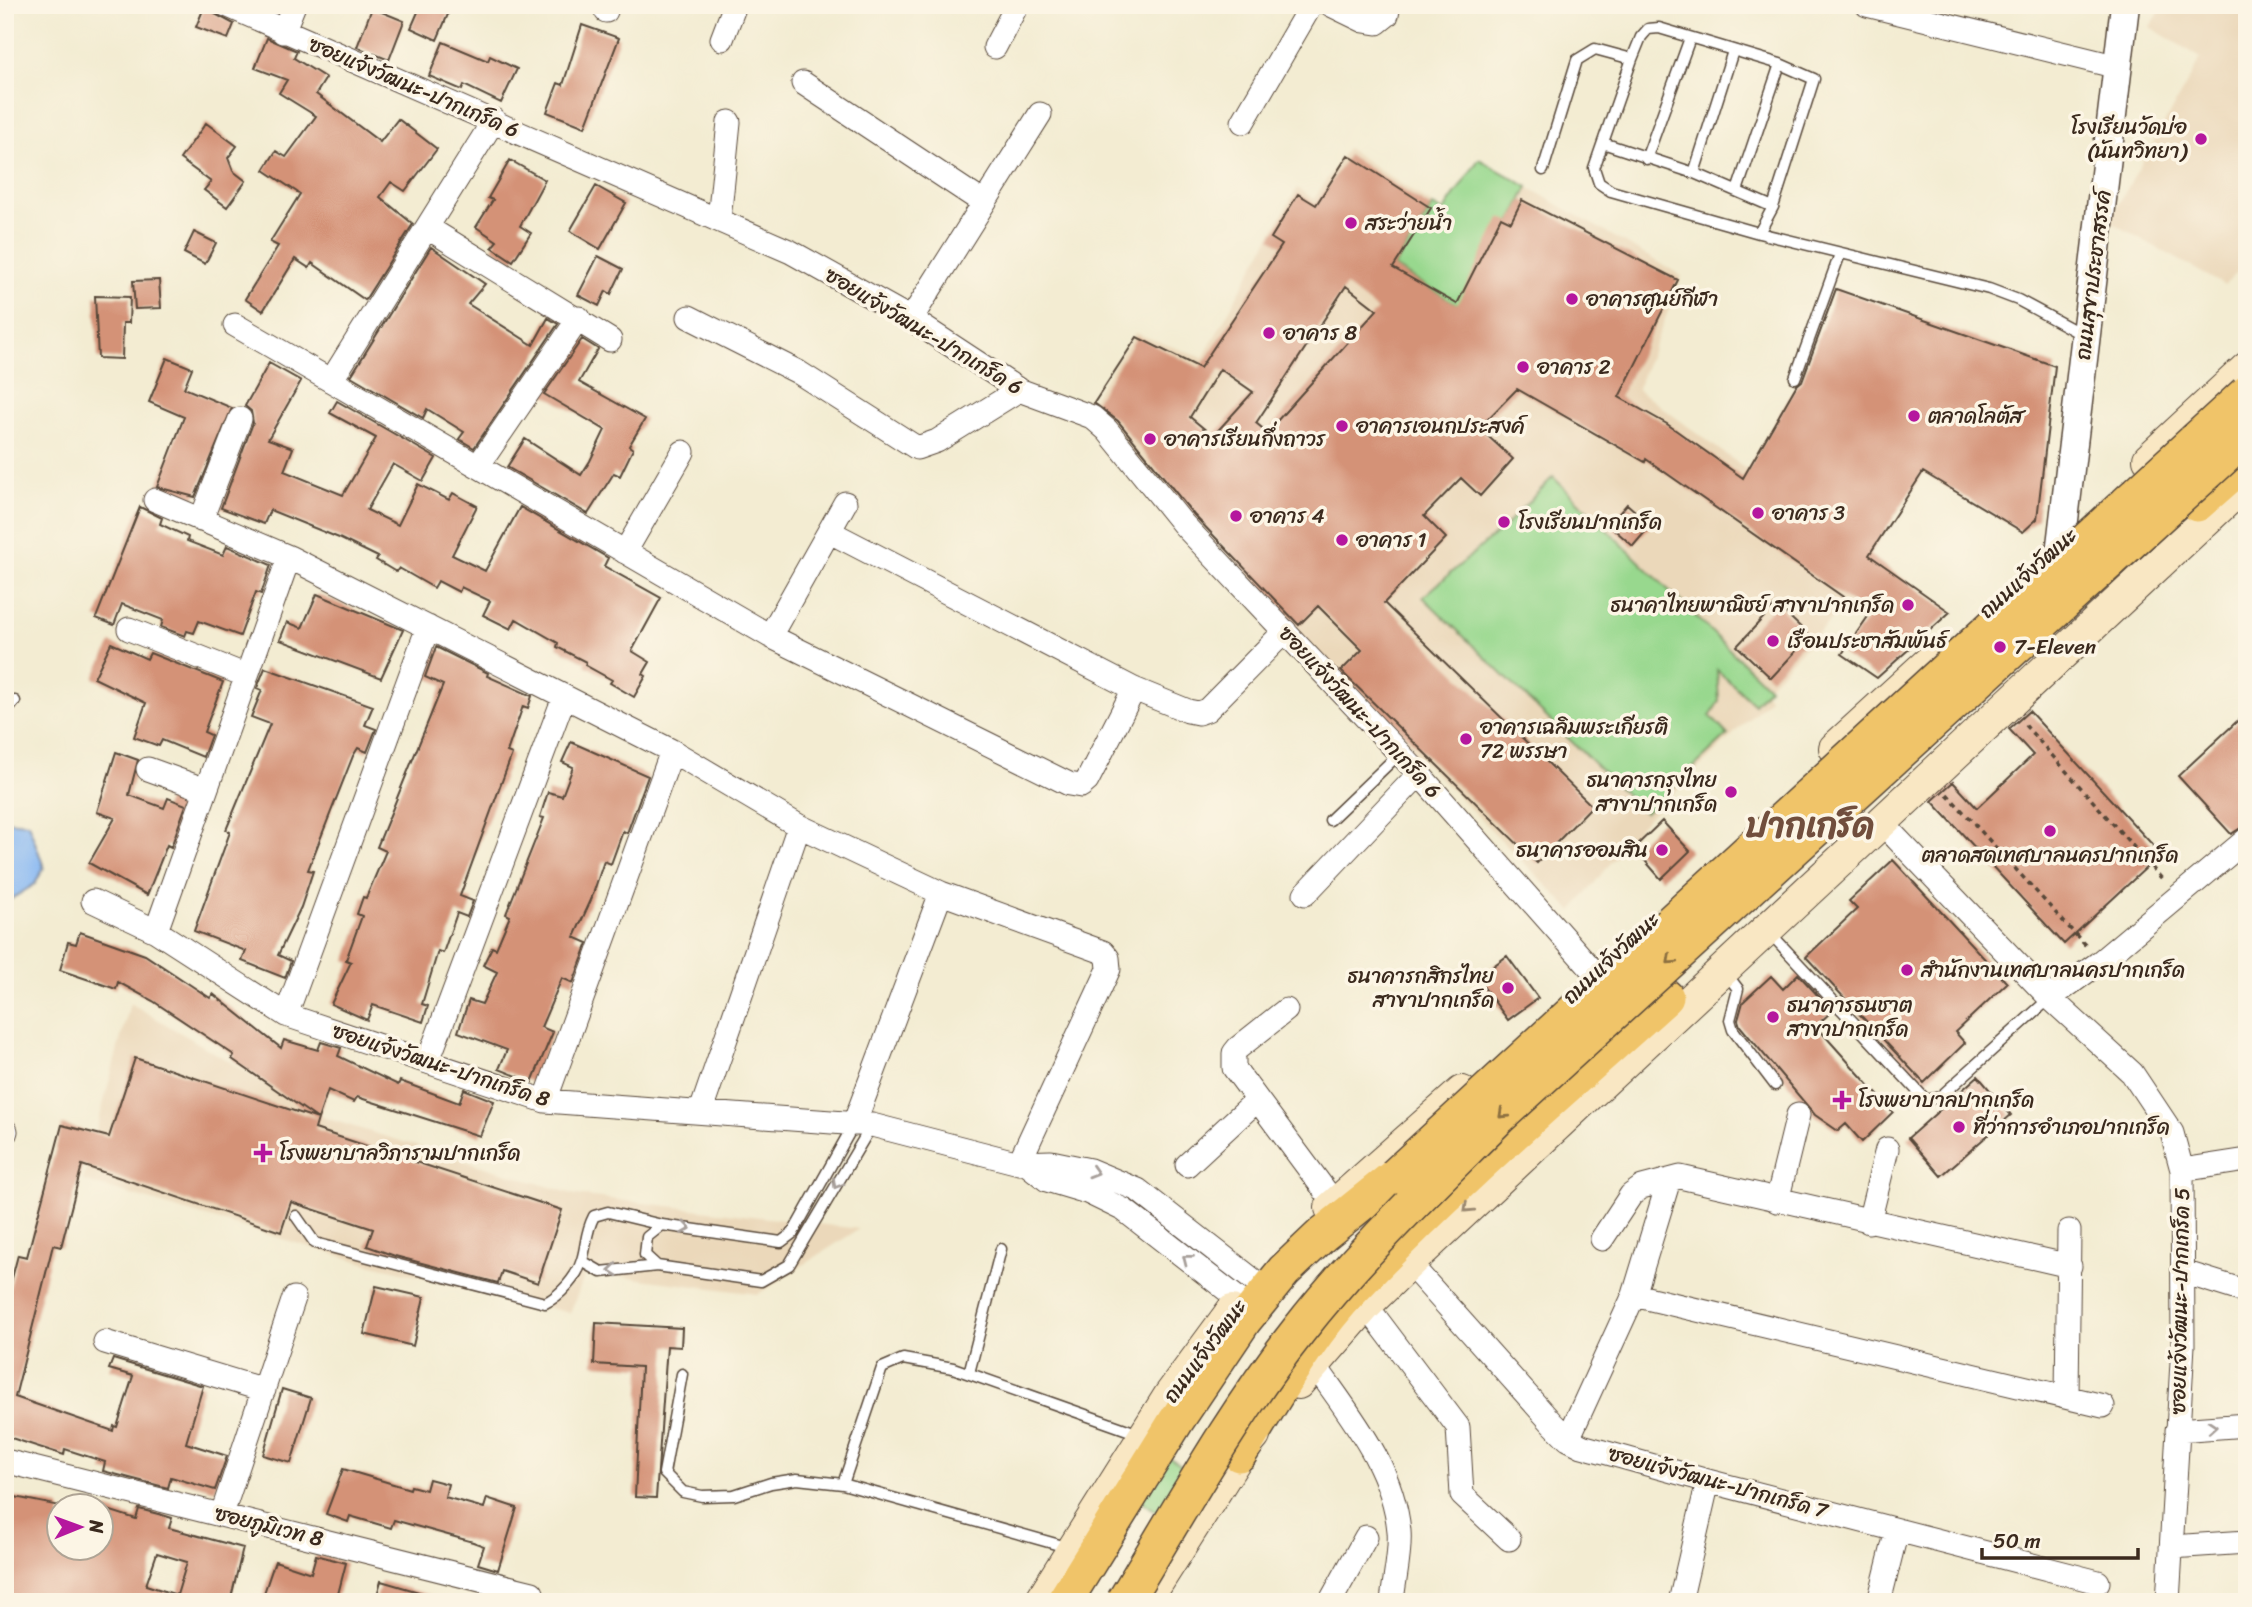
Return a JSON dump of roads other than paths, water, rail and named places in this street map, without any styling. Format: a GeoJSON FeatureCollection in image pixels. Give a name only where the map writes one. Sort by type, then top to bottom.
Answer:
{"type":"FeatureCollection","features":[{"type":"Feature","properties":{"kind":"main road","name":"ถนนแจ้งวัฒนะ"},"geometry":{"type":"LineString","coordinates":[[1040,1602],[1189,1368],[1249,1292],[1335,1204],[1595,974],[1888,699],[2061,545],[2247,368]]}},
{"type":"Feature","properties":{"kind":"main road","name":"ถนนแจ้งวัฒนะ"},"geometry":{"type":"LineString","coordinates":[[1089,1602],[1210,1407],[1276,1313],[1332,1243],[1395,1176],[2247,393]]}},
{"type":"Feature","properties":{"kind":"main road","name":"ถนนแจ้งวัฒนะ"},"geometry":{"type":"LineString","coordinates":[[1124,1602],[1234,1420],[1299,1330],[1364,1254],[1431,1184],[1499,1118],[2247,436]]}},
{"type":"Feature","properties":{"kind":"main road"},"geometry":{"type":"LineString","coordinates":[[1145,1602],[1307,1347],[1353,1289],[1489,1157],[1666,997],[2137,557],[2247,460]]}},
{"type":"Feature","properties":{"kind":"main road"},"geometry":{"type":"LineString","coordinates":[[1239,1454],[1366,1305],[1409,1263],[2247,482]]}},
{"type":"Feature","properties":{"kind":"main road"},"geometry":{"type":"LineString","coordinates":[[2061,545],[2109,609]]}},
{"type":"Feature","properties":{"kind":"main road"},"geometry":{"type":"LineString","coordinates":[[1064,1602],[1175,1421],[1244,1320],[1284,1271],[1323,1234],[1395,1176]]}},
{"type":"Feature","properties":{"kind":"street","name":"ซอยแจ้งวัฒนะ-ปากเกร็ด 6"},"geometry":{"type":"LineString","coordinates":[[226,5],[791,252],[911,319],[1019,390],[1092,417],[1107,430],[1183,524],[1400,753],[1595,974]]}},
{"type":"Feature","properties":{"kind":"street"},"geometry":{"type":"LineString","coordinates":[[284,32],[294,5]]}},
{"type":"Feature","properties":{"kind":"street"},"geometry":{"type":"LineString","coordinates":[[723,40],[735,5]]}},
{"type":"Feature","properties":{"kind":"street"},"geometry":{"type":"LineString","coordinates":[[995,47],[1017,5]]}},
{"type":"Feature","properties":{"kind":"street"},"geometry":{"type":"LineString","coordinates":[[1243,122],[1311,5]]}},
{"type":"Feature","properties":{"kind":"street"},"geometry":{"type":"LineString","coordinates":[[1331,5],[1364,21],[1377,23],[1387,15],[1389,5]]}},
{"type":"Feature","properties":{"kind":"street"},"geometry":{"type":"LineString","coordinates":[[1867,5],[2118,67]]}},
{"type":"Feature","properties":{"kind":"street","name":"ถนนสุขาประชาสรรค์"},"geometry":{"type":"LineString","coordinates":[[2061,545],[2125,5]]}},
{"type":"Feature","properties":{"kind":"street"},"geometry":{"type":"LineString","coordinates":[[803,83],[984,203]]}},
{"type":"Feature","properties":{"kind":"street"},"geometry":{"type":"LineString","coordinates":[[911,319],[1040,114]]}},
{"type":"Feature","properties":{"kind":"street"},"geometry":{"type":"LineString","coordinates":[[331,381],[494,120]]}},
{"type":"Feature","properties":{"kind":"street"},"geometry":{"type":"LineString","coordinates":[[719,220],[729,122]]}},
{"type":"Feature","properties":{"kind":"street"},"geometry":{"type":"LineString","coordinates":[[428,228],[579,318],[610,340]]}},
{"type":"Feature","properties":{"kind":"street"},"geometry":{"type":"LineString","coordinates":[[689,317],[797,372],[917,448],[937,441],[1019,390]]}},
{"type":"Feature","properties":{"kind":"street"},"geometry":{"type":"LineString","coordinates":[[478,466],[579,318]]}},
{"type":"Feature","properties":{"kind":"street"},"geometry":{"type":"LineString","coordinates":[[235,325],[770,636],[1069,785],[1081,786],[1087,781],[1134,689]]}},
{"type":"Feature","properties":{"kind":"street"},"geometry":{"type":"LineString","coordinates":[[201,520],[240,419]]}},
{"type":"Feature","properties":{"kind":"street"},"geometry":{"type":"LineString","coordinates":[[625,552],[683,452]]}},
{"type":"Feature","properties":{"kind":"street"},"geometry":{"type":"LineString","coordinates":[[155,500],[289,557],[428,627],[672,751],[799,826],[941,892],[1103,952],[1108,958],[1109,969],[1023,1163]]}},
{"type":"Feature","properties":{"kind":"street"},"geometry":{"type":"LineString","coordinates":[[770,636],[845,503]]}},
{"type":"Feature","properties":{"kind":"street"},"geometry":{"type":"LineString","coordinates":[[830,532],[1134,689],[1198,713],[1207,710],[1285,631]]}},
{"type":"Feature","properties":{"kind":"street"},"geometry":{"type":"LineString","coordinates":[[156,931],[289,557]]}},
{"type":"Feature","properties":{"kind":"street"},"geometry":{"type":"LineString","coordinates":[[286,1015],[428,627]]}},
{"type":"Feature","properties":{"kind":"street"},"geometry":{"type":"LineString","coordinates":[[129,629],[247,676]]}},
{"type":"Feature","properties":{"kind":"street"},"geometry":{"type":"LineString","coordinates":[[428,1061],[564,696]]}},
{"type":"Feature","properties":{"kind":"street"},"geometry":{"type":"LineString","coordinates":[[545,1101],[672,751]]}},
{"type":"Feature","properties":{"kind":"street"},"geometry":{"type":"LineString","coordinates":[[148,769],[206,790]]}},
{"type":"Feature","properties":{"kind":"street"},"geometry":{"type":"LineString","coordinates":[[1306,894],[1419,774]]}},
{"type":"Feature","properties":{"kind":"street","name":"ซอยแจ้งวัฒนะ-ปากเกร็ด 5"},"geometry":{"type":"LineString","coordinates":[[1882,823],[2050,998],[2132,1073],[2172,1133],[2182,1170],[2183,1345],[2168,1602]]}},
{"type":"Feature","properties":{"kind":"street"},"geometry":{"type":"LineString","coordinates":[[701,1111],[799,826]]}},
{"type":"Feature","properties":{"kind":"street"},"geometry":{"type":"LineString","coordinates":[[2050,998],[2100,962],[2246,841]]}},
{"type":"Feature","properties":{"kind":"street"},"geometry":{"type":"LineString","coordinates":[[863,1124],[941,892]]}},
{"type":"Feature","properties":{"kind":"street","name":"ซอยแจ้งวัฒนะ-ปากเกร็ด 8"},"geometry":{"type":"LineString","coordinates":[[93,901],[156,931],[286,1015],[545,1101],[863,1124],[1023,1163],[1047,1181],[1087,1192],[1124,1210],[1249,1292]]}},
{"type":"Feature","properties":{"kind":"street"},"geometry":{"type":"LineString","coordinates":[[1286,1010],[1234,1053],[1234,1068],[1335,1204]]}},
{"type":"Feature","properties":{"kind":"street"},"geometry":{"type":"LineString","coordinates":[[1187,1165],[1257,1100]]}},
{"type":"Feature","properties":{"kind":"street"},"geometry":{"type":"LineString","coordinates":[[1777,1201],[1798,1115]]}},
{"type":"Feature","properties":{"kind":"street"},"geometry":{"type":"LineString","coordinates":[[1869,1222],[1887,1149]]}},
{"type":"Feature","properties":{"kind":"street"},"geometry":{"type":"LineString","coordinates":[[2182,1170],[2247,1160]]}},
{"type":"Feature","properties":{"kind":"street"},"geometry":{"type":"LineString","coordinates":[[1602,1239],[1631,1195],[1642,1187],[1680,1177],[2070,1266]]}},
{"type":"Feature","properties":{"kind":"street"},"geometry":{"type":"LineString","coordinates":[[1568,1438],[1634,1295],[1670,1180]]}},
{"type":"Feature","properties":{"kind":"street"},"geometry":{"type":"LineString","coordinates":[[2067,1397],[2069,1231]]}},
{"type":"Feature","properties":{"kind":"street","name":"ซอยแจ้งวัฒนะ-ปากเกร็ด 7"},"geometry":{"type":"LineString","coordinates":[[1409,1263],[1568,1438],[1582,1446],[2098,1582]]}},
{"type":"Feature","properties":{"kind":"street"},"geometry":{"type":"LineString","coordinates":[[2183,1272],[2247,1292]]}},
{"type":"Feature","properties":{"kind":"street"},"geometry":{"type":"LineString","coordinates":[[1634,1295],[2103,1406]]}},
{"type":"Feature","properties":{"kind":"street"},"geometry":{"type":"LineString","coordinates":[[222,1514],[295,1298]]}},
{"type":"Feature","properties":{"kind":"street"},"geometry":{"type":"LineString","coordinates":[[1366,1305],[1458,1427],[1462,1495],[1508,1539]]}},
{"type":"Feature","properties":{"kind":"street"},"geometry":{"type":"LineString","coordinates":[[105,1342],[264,1390]]}},
{"type":"Feature","properties":{"kind":"street"},"geometry":{"type":"LineString","coordinates":[[1314,1364],[1372,1447],[1393,1494],[1399,1534],[1392,1602]]}},
{"type":"Feature","properties":{"kind":"street"},"geometry":{"type":"LineString","coordinates":[[2177,1430],[2247,1425]]}},
{"type":"Feature","properties":{"kind":"street","name":"ซอยภูมิเวท 8"},"geometry":{"type":"LineString","coordinates":[[5,1461],[532,1593]]}},
{"type":"Feature","properties":{"kind":"street"},"geometry":{"type":"LineString","coordinates":[[1681,1602],[1708,1481]]}},
{"type":"Feature","properties":{"kind":"street"},"geometry":{"type":"LineString","coordinates":[[1879,1602],[1897,1530]]}},
{"type":"Feature","properties":{"kind":"street"},"geometry":{"type":"LineString","coordinates":[[1330,1602],[1366,1537]]}},
{"type":"Feature","properties":{"kind":"street"},"geometry":{"type":"LineString","coordinates":[[2171,1547],[2247,1542]]}},
{"type":"Feature","properties":{"kind":"lane"},"geometry":{"type":"LineString","coordinates":[[1759,233],[1773,207],[1814,79],[1780,64],[1659,28],[1648,29],[1641,37],[1632,60],[1594,168],[1599,183],[1611,191],[1759,233],[1989,289],[2018,300],[2086,336]]}},
{"type":"Feature","properties":{"kind":"lane"},"geometry":{"type":"LineString","coordinates":[[1646,159],[1690,38]]}},
{"type":"Feature","properties":{"kind":"lane"},"geometry":{"type":"LineString","coordinates":[[1543,170],[1577,60],[1595,49],[1632,60]]}},
{"type":"Feature","properties":{"kind":"lane"},"geometry":{"type":"LineString","coordinates":[[1694,173],[1733,51]]}},
{"type":"Feature","properties":{"kind":"lane"},"geometry":{"type":"LineString","coordinates":[[1737,191],[1780,64]]}},
{"type":"Feature","properties":{"kind":"lane"},"geometry":{"type":"LineString","coordinates":[[1603,143],[1694,173],[1773,207]]}},
{"type":"Feature","properties":{"kind":"lane"},"geometry":{"type":"LineString","coordinates":[[1795,377],[1840,254]]}},
{"type":"Feature","properties":{"kind":"lane"},"geometry":{"type":"LineString","coordinates":[[5,713],[15,701]]}},
{"type":"Feature","properties":{"kind":"lane"},"geometry":{"type":"LineString","coordinates":[[1331,820],[1400,753]]}},
{"type":"Feature","properties":{"kind":"lane"},"geometry":{"type":"LineString","coordinates":[[1767,930],[1926,1100],[1940,1097],[2050,998]]}},
{"type":"Feature","properties":{"kind":"lane"},"geometry":{"type":"LineString","coordinates":[[1724,970],[1738,989],[1730,1020],[1733,1030],[1775,1085]]}},
{"type":"Feature","properties":{"kind":"lane"},"geometry":{"type":"LineString","coordinates":[[296,1216],[315,1243],[545,1303],[559,1297],[582,1261],[585,1234],[594,1216],[608,1212],[662,1225],[781,1242],[793,1233],[863,1124]]}},
{"type":"Feature","properties":{"kind":"lane"},"geometry":{"type":"LineString","coordinates":[[582,1261],[601,1272],[657,1266],[761,1281],[789,1265],[863,1124]]}},
{"type":"Feature","properties":{"kind":"lane"},"geometry":{"type":"LineString","coordinates":[[657,1266],[645,1255],[647,1237],[662,1225]]}},
{"type":"Feature","properties":{"kind":"lane"},"geometry":{"type":"LineString","coordinates":[[969,1373],[1001,1249]]}},
{"type":"Feature","properties":{"kind":"lane"},"geometry":{"type":"LineString","coordinates":[[843,1484],[882,1368],[903,1359],[969,1373],[1144,1435]]}},
{"type":"Feature","properties":{"kind":"lane"},"geometry":{"type":"LineString","coordinates":[[682,1374],[664,1473],[683,1492],[702,1496],[734,1495],[771,1483],[797,1479],[843,1484],[1073,1549]]}},
{"type":"Feature","properties":{"kind":"water"},"geometry":{"type":"Polygon","coordinates":[[[5,821],[28,823],[44,867],[35,884],[5,903],[5,821]]]}},
{"type":"Feature","properties":{"kind":"place","name":"โรงเรียนวัดบ่อ (นันทวิทยา)"},"geometry":{"type":"Point","coordinates":[2201,139]}},
{"type":"Feature","properties":{"kind":"place","name":"สระว่ายน้ำ"},"geometry":{"type":"Point","coordinates":[1351,223]}},
{"type":"Feature","properties":{"kind":"place","name":"อาคารศูนย์กีฬา"},"geometry":{"type":"Point","coordinates":[1572,299]}},
{"type":"Feature","properties":{"kind":"place","name":"อาคาร 8"},"geometry":{"type":"Point","coordinates":[1269,333]}},
{"type":"Feature","properties":{"kind":"place","name":"อาคาร 2"},"geometry":{"type":"Point","coordinates":[1523,367]}},
{"type":"Feature","properties":{"kind":"place","name":"ตลาดโลตัส"},"geometry":{"type":"Point","coordinates":[1914,416]}},
{"type":"Feature","properties":{"kind":"place","name":"อาคารเอนกประสงค์"},"geometry":{"type":"Point","coordinates":[1342,426]}},
{"type":"Feature","properties":{"kind":"place","name":"อาคารเรียนกึ่งถาวร"},"geometry":{"type":"Point","coordinates":[1150,439]}},
{"type":"Feature","properties":{"kind":"place","name":"อาคาร 3"},"geometry":{"type":"Point","coordinates":[1758,513]}},
{"type":"Feature","properties":{"kind":"place","name":"อาคาร 4"},"geometry":{"type":"Point","coordinates":[1236,516]}},
{"type":"Feature","properties":{"kind":"place","name":"โรงเรียนปากเกร็ด"},"geometry":{"type":"Point","coordinates":[1504,522]}},
{"type":"Feature","properties":{"kind":"place","name":"อาคาร 1"},"geometry":{"type":"Point","coordinates":[1342,540]}},
{"type":"Feature","properties":{"kind":"place","name":"ธนาคาไทยพาณิชย์ สาขาปากเกร็ด"},"geometry":{"type":"Point","coordinates":[1908,605]}},
{"type":"Feature","properties":{"kind":"place","name":"เรือนประชาสัมพันธ์"},"geometry":{"type":"Point","coordinates":[1773,641]}},
{"type":"Feature","properties":{"kind":"place","name":"7-Eleven"},"geometry":{"type":"Point","coordinates":[2000,647]}},
{"type":"Feature","properties":{"kind":"place","name":"อาคารเฉลิมพระเกียรติ 72 พรรษา"},"geometry":{"type":"Point","coordinates":[1466,739]}},
{"type":"Feature","properties":{"kind":"place","name":"ธนาคารกรุงไทย สาขาปากเกร็ด"},"geometry":{"type":"Point","coordinates":[1731,792]}},
{"type":"Feature","properties":{"kind":"place","name":"ตลาดสดเทศบาลนครปากเกร็ด"},"geometry":{"type":"Point","coordinates":[2050,831]}},
{"type":"Feature","properties":{"kind":"place","name":"ธนาคารออมสิน"},"geometry":{"type":"Point","coordinates":[1662,850]}},
{"type":"Feature","properties":{"kind":"place","name":"สำนักงานเทศบาลนครปากเกร็ด"},"geometry":{"type":"Point","coordinates":[1907,970]}},
{"type":"Feature","properties":{"kind":"place","name":"ธนาคารกสิกรไทย สาขาปากเกร็ด"},"geometry":{"type":"Point","coordinates":[1508,988]}},
{"type":"Feature","properties":{"kind":"place","name":"ธนาคารธนชาต สาขาปากเกร็ด"},"geometry":{"type":"Point","coordinates":[1773,1017]}},
{"type":"Feature","properties":{"kind":"place","name":"โรงพยาบาลปากเกร็ด"},"geometry":{"type":"Point","coordinates":[1842,1100]}},
{"type":"Feature","properties":{"kind":"place","name":"ที่ว่าการอำเภอปากเกร็ด"},"geometry":{"type":"Point","coordinates":[1959,1127]}},
{"type":"Feature","properties":{"kind":"place","name":"โรงพยาบาลวิภารามปากเกร็ด"},"geometry":{"type":"Point","coordinates":[263,1153]}},
{"type":"Feature","properties":{"kind":"district","name":"ปากเกร็ด"},"geometry":{"type":"Point","coordinates":[1810,825]}}]}
